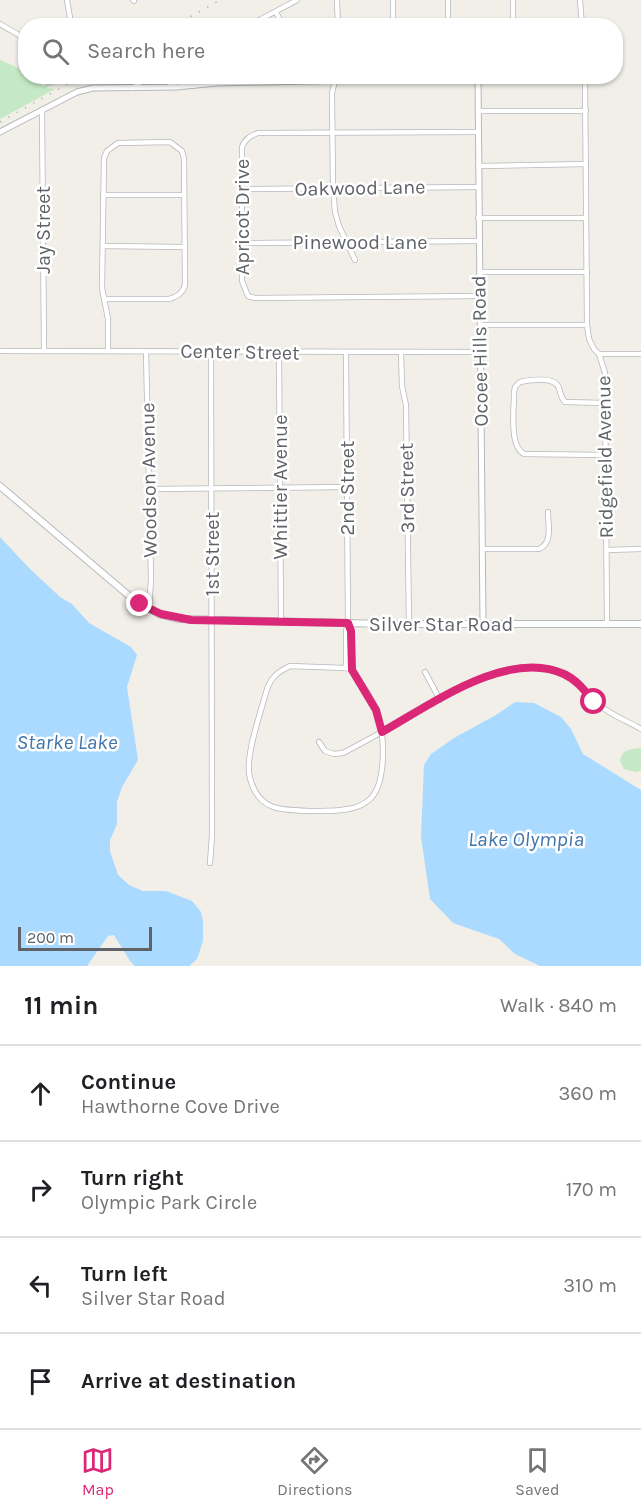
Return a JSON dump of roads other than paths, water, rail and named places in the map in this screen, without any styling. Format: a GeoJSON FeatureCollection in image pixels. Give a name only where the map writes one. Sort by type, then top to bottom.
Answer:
{"type":"FeatureCollection","features":[{"type":"Feature","properties":{"kind":"main road","name":"Silver Star Road"},"geometry":{"type":"LineString","coordinates":[[0,486],[124,593],[149,609],[179,619],[408,624],[641,624]]}},
{"type":"Feature","properties":{"kind":"street"},"geometry":{"type":"LineString","coordinates":[[67,0],[70,18]]}},
{"type":"Feature","properties":{"kind":"street"},"geometry":{"type":"LineString","coordinates":[[264,18],[297,0]]}},
{"type":"Feature","properties":{"kind":"street"},"geometry":{"type":"LineString","coordinates":[[337,0],[338,18]]}},
{"type":"Feature","properties":{"kind":"street"},"geometry":{"type":"LineString","coordinates":[[393,0],[393,18]]}},
{"type":"Feature","properties":{"kind":"street"},"geometry":{"type":"LineString","coordinates":[[448,0],[448,18]]}},
{"type":"Feature","properties":{"kind":"street"},"geometry":{"type":"LineString","coordinates":[[513,0],[513,18]]}},
{"type":"Feature","properties":{"kind":"street"},"geometry":{"type":"LineString","coordinates":[[580,0],[581,18]]}},
{"type":"Feature","properties":{"kind":"street"},"geometry":{"type":"LineString","coordinates":[[276,12],[279,18]]}},
{"type":"Feature","properties":{"kind":"street"},"geometry":{"type":"LineString","coordinates":[[0,24],[18,34]]}},
{"type":"Feature","properties":{"kind":"street"},"geometry":{"type":"LineString","coordinates":[[133,88],[138,84]]}},
{"type":"Feature","properties":{"kind":"street"},"geometry":{"type":"LineString","coordinates":[[171,84],[176,87]]}},
{"type":"Feature","properties":{"kind":"street"},"geometry":{"type":"LineString","coordinates":[[0,132],[76,92],[93,88],[176,87],[209,84]]}},
{"type":"Feature","properties":{"kind":"street"},"geometry":{"type":"LineString","coordinates":[[334,84],[332,93],[335,212],[355,260]]}},
{"type":"Feature","properties":{"kind":"street","name":"Ocoee Hills Road"},"geometry":{"type":"LineString","coordinates":[[478,84],[483,624]]}},
{"type":"Feature","properties":{"kind":"street","name":"Ridgefield Avenue"},"geometry":{"type":"LineString","coordinates":[[585,84],[587,325],[592,346],[599,354],[605,373],[607,625]]}},
{"type":"Feature","properties":{"kind":"street","name":"Jay Street"},"geometry":{"type":"LineString","coordinates":[[42,110],[44,351]]}},
{"type":"Feature","properties":{"kind":"street"},"geometry":{"type":"LineString","coordinates":[[478,111],[586,111]]}},
{"type":"Feature","properties":{"kind":"street","name":"Apricot Drive"},"geometry":{"type":"LineString","coordinates":[[478,132],[333,132],[251,135],[244,141],[242,147],[242,243],[243,288],[248,296],[255,298],[479,296]]}},
{"type":"Feature","properties":{"kind":"street"},"geometry":{"type":"LineString","coordinates":[[104,299],[169,299],[178,296],[185,285],[184,159],[182,151],[171,142],[118,143],[112,145],[104,158],[104,299],[108,319],[108,351]]}},
{"type":"Feature","properties":{"kind":"street"},"geometry":{"type":"LineString","coordinates":[[478,166],[586,164]]}},
{"type":"Feature","properties":{"kind":"street","name":"Oakwood Lane"},"geometry":{"type":"LineString","coordinates":[[243,189],[478,187]]}},
{"type":"Feature","properties":{"kind":"street"},"geometry":{"type":"LineString","coordinates":[[103,195],[184,195]]}},
{"type":"Feature","properties":{"kind":"street"},"geometry":{"type":"LineString","coordinates":[[478,218],[586,218]]}},
{"type":"Feature","properties":{"kind":"street","name":"Pinewood Lane"},"geometry":{"type":"LineString","coordinates":[[242,243],[479,241]]}},
{"type":"Feature","properties":{"kind":"street"},"geometry":{"type":"LineString","coordinates":[[103,246],[184,247]]}},
{"type":"Feature","properties":{"kind":"street"},"geometry":{"type":"LineString","coordinates":[[479,272],[587,272]]}},
{"type":"Feature","properties":{"kind":"street"},"geometry":{"type":"LineString","coordinates":[[480,325],[587,325]]}},
{"type":"Feature","properties":{"kind":"street","name":"Center Street"},"geometry":{"type":"LineString","coordinates":[[0,351],[480,352]]}},
{"type":"Feature","properties":{"kind":"street","name":"Woodson Avenue"},"geometry":{"type":"LineString","coordinates":[[146,351],[151,579],[149,609]]}},
{"type":"Feature","properties":{"kind":"street","name":"1st Street"},"geometry":{"type":"LineString","coordinates":[[210,863],[212,835],[211,352]]}},
{"type":"Feature","properties":{"kind":"street","name":"3rd Street"},"geometry":{"type":"LineString","coordinates":[[401,352],[402,386],[406,405],[408,624]]}},
{"type":"Feature","properties":{"kind":"street","name":"Whittier Avenue"},"geometry":{"type":"LineString","coordinates":[[279,353],[281,622]]}},
{"type":"Feature","properties":{"kind":"street","name":"2nd Street"},"geometry":{"type":"LineString","coordinates":[[346,353],[348,623],[346,631],[349,669]]}},
{"type":"Feature","properties":{"kind":"street"},"geometry":{"type":"LineString","coordinates":[[599,354],[641,354]]}},
{"type":"Feature","properties":{"kind":"street"},"geometry":{"type":"LineString","coordinates":[[605,403],[565,402],[560,396],[556,383],[550,380],[520,382],[515,387],[514,393],[514,442],[518,451],[524,454],[606,455]]}},
{"type":"Feature","properties":{"kind":"street"},"geometry":{"type":"LineString","coordinates":[[149,489],[347,487]]}},
{"type":"Feature","properties":{"kind":"street"},"geometry":{"type":"LineString","coordinates":[[482,549],[539,549],[545,547],[549,540],[548,512]]}},
{"type":"Feature","properties":{"kind":"street"},"geometry":{"type":"LineString","coordinates":[[607,550],[641,549]]}},
{"type":"Feature","properties":{"kind":"street"},"geometry":{"type":"LineString","coordinates":[[290,666],[349,669],[376,710],[382,732],[381,773],[378,788],[361,806],[347,810],[284,810],[272,807],[261,800],[253,788],[248,762],[271,679],[278,671],[290,666]]}},
{"type":"Feature","properties":{"kind":"street"},"geometry":{"type":"LineString","coordinates":[[318,742],[325,752],[343,753],[470,683],[513,668],[550,669],[566,674],[577,682],[594,702],[641,729]]}},
{"type":"Feature","properties":{"kind":"street"},"geometry":{"type":"LineString","coordinates":[[425,672],[440,700]]}},
{"type":"Feature","properties":{"kind":"water","name":"Starke Lake"},"geometry":{"type":"Polygon","coordinates":[[[0,537],[29,568],[60,597],[72,604],[89,623],[131,647],[137,655],[127,687],[138,760],[122,787],[117,802],[117,824],[110,840],[110,851],[118,875],[129,885],[143,891],[166,891],[192,901],[201,912],[203,941],[197,959],[189,966],[135,966],[114,935],[108,936],[87,966],[0,966],[0,537]]]}},
{"type":"Feature","properties":{"kind":"water","name":"Lake Olympia"},"geometry":{"type":"Polygon","coordinates":[[[515,702],[534,703],[561,717],[571,729],[583,754],[641,790],[641,966],[540,966],[515,954],[499,939],[453,923],[430,899],[421,837],[424,765],[431,754],[454,738],[515,702]]]}},
{"type":"Feature","properties":{"kind":"railway"},"geometry":{"type":"LineString","coordinates":[[188,18],[220,0]]}},
{"type":"Feature","properties":{"kind":"railway"},"geometry":{"type":"LineString","coordinates":[[0,122],[68,84]]}}]}
